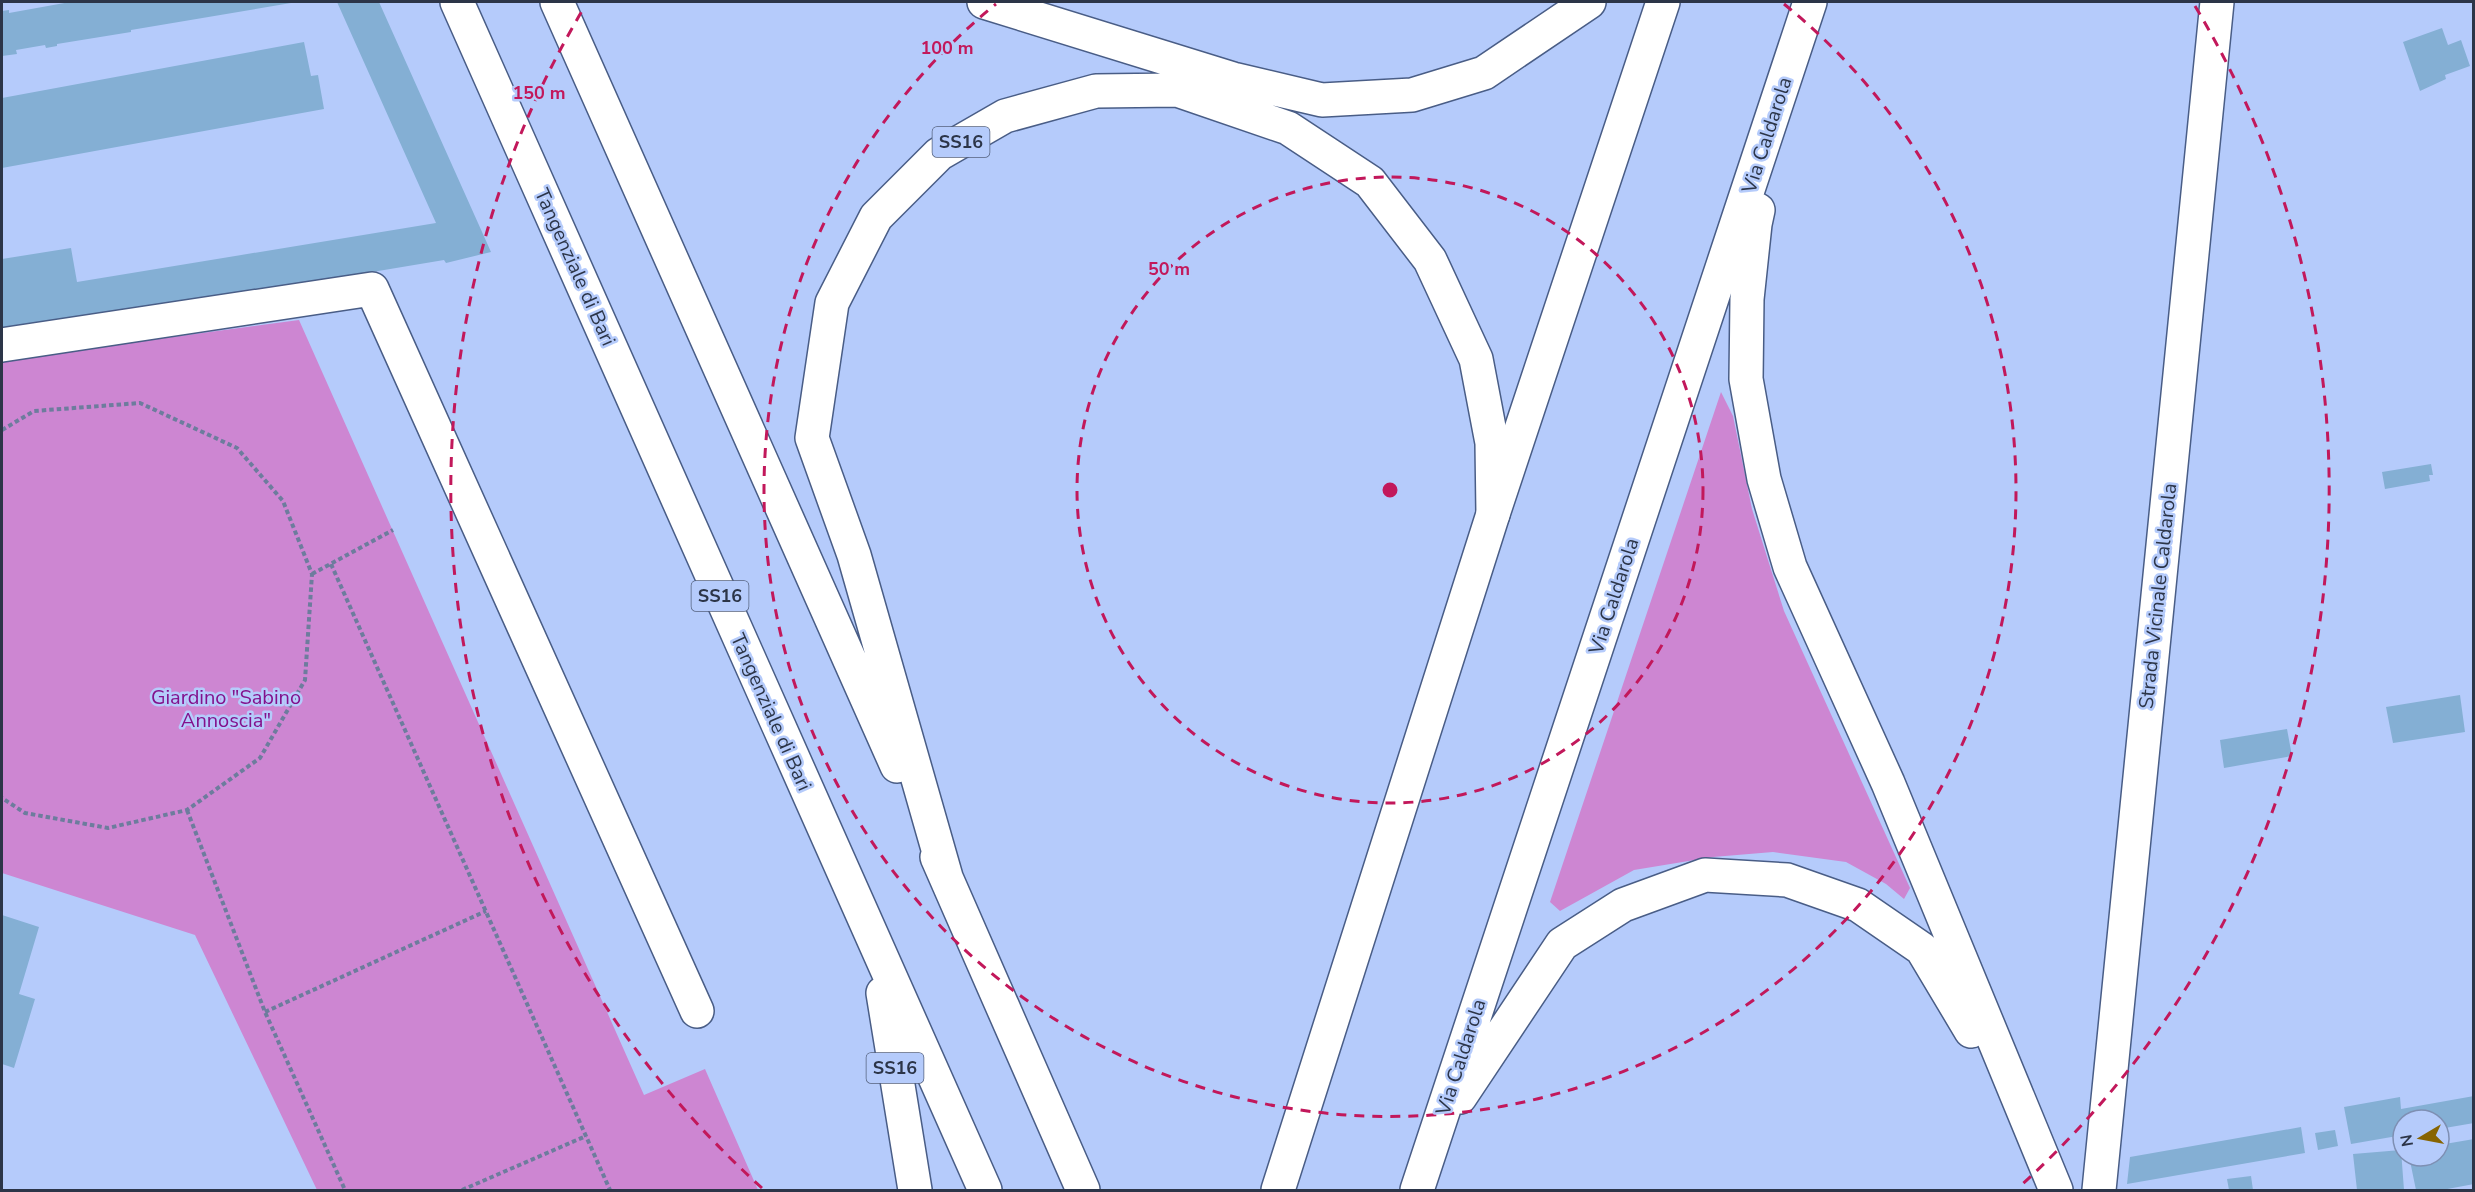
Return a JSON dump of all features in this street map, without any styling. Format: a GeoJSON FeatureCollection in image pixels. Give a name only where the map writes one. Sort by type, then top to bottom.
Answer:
{"type":"FeatureCollection","features":[{"type":"Feature","properties":{"kind":"main road","name":"Tangenziale di Bari"},"geometry":{"type":"LineString","coordinates":[[457,2],[985,1191]]}},
{"type":"Feature","properties":{"kind":"main road","name":"SS16"},"geometry":{"type":"LineString","coordinates":[[557,2],[1083,1191]]}},
{"type":"Feature","properties":{"kind":"main road"},"geometry":{"type":"LineString","coordinates":[[984,2],[1233,79],[1322,100],[1412,95],[1484,73],[1589,2]]}},
{"type":"Feature","properties":{"kind":"main road"},"geometry":{"type":"LineString","coordinates":[[1278,1191],[1493,514],[1663,2]]}},
{"type":"Feature","properties":{"kind":"main road","name":"Strada Vicinale Caldarola"},"geometry":{"type":"LineString","coordinates":[[2099,1191],[2217,2]]}},
{"type":"Feature","properties":{"kind":"main road"},"geometry":{"type":"LineString","coordinates":[[1808,10],[1755,224],[1747,299],[1746,379],[1764,479],[1790,567],[1888,783],[2056,1191]]}},
{"type":"Feature","properties":{"kind":"main road","name":"Via Caldarola"},"geometry":{"type":"LineString","coordinates":[[1417,1191],[1808,10]]}},
{"type":"Feature","properties":{"kind":"main road","name":"SS16"},"geometry":{"type":"LineString","coordinates":[[946,877],[854,555],[812,438],[832,303],[876,217],[939,154],[1005,116],[1096,91],[1177,90],[1288,128],[1370,182],[1430,260],[1476,359],[1492,443],[1493,514]]}},
{"type":"Feature","properties":{"kind":"main road"},"geometry":{"type":"LineString","coordinates":[[2,345],[372,289],[697,1011]]}},
{"type":"Feature","properties":{"kind":"main road"},"geometry":{"type":"LineString","coordinates":[[1435,1136],[1562,944],[1623,905],[1705,875],[1787,880],[1858,905],[1922,949],[2026,1121]]}},
{"type":"Feature","properties":{"kind":"main road","name":"SS16"},"geometry":{"type":"LineString","coordinates":[[875,946],[915,1191]]}},
{"type":"Feature","properties":{"kind":"path"},"geometry":{"type":"LineString","coordinates":[[2,430],[34,411],[140,403],[237,448],[283,501],[312,574],[305,681],[260,758],[187,810],[108,828],[25,813],[2,798]]}},
{"type":"Feature","properties":{"kind":"path"},"geometry":{"type":"LineString","coordinates":[[312,574],[393,530]]}},
{"type":"Feature","properties":{"kind":"path"},"geometry":{"type":"LineString","coordinates":[[331,564],[610,1191]]}},
{"type":"Feature","properties":{"kind":"path"},"geometry":{"type":"LineString","coordinates":[[187,810],[265,1012],[345,1191]]}},
{"type":"Feature","properties":{"kind":"path"},"geometry":{"type":"LineString","coordinates":[[265,1012],[486,911]]}},
{"type":"Feature","properties":{"kind":"path"},"geometry":{"type":"LineString","coordinates":[[462,1191],[586,1136]]}},
{"type":"Feature","properties":{"kind":"green space","name":"Giardino \"Sabino Annoscia\""},"geometry":{"type":"Polygon","coordinates":[[[299,320],[644,1095],[705,1069],[758,1190],[317,1190],[195,935],[2,873],[2,360],[299,320]]]}},
{"type":"Feature","properties":{"kind":"green space"},"geometry":{"type":"Polygon","coordinates":[[[1721,392],[1733,416],[1752,509],[1784,611],[1910,888],[1904,899],[1886,884],[1846,862],[1773,852],[1713,857],[1634,870],[1560,911],[1550,902],[1721,392]]]}},
{"type":"Feature","properties":{"kind":"building"},"geometry":{"type":"Polygon","coordinates":[[[70,2],[291,3],[131,30],[131,32],[57,44],[57,46],[46,48],[45,45],[16,50],[17,54],[2,56],[2,11],[9,10],[9,13],[70,2]]]}},
{"type":"Feature","properties":{"kind":"building"},"geometry":{"type":"Polygon","coordinates":[[[337,2],[379,2],[491,252],[446,263],[444,260],[2,334],[2,259],[71,248],[77,282],[436,223],[337,2]]]}},
{"type":"Feature","properties":{"kind":"building"},"geometry":{"type":"Polygon","coordinates":[[[2442,28],[2448,45],[2461,40],[2470,66],[2445,75],[2446,79],[2420,91],[2403,42],[2442,28]]]}},
{"type":"Feature","properties":{"kind":"building"},"geometry":{"type":"Polygon","coordinates":[[[304,42],[311,76],[318,75],[324,109],[2,168],[2,98],[304,42]]]}},
{"type":"Feature","properties":{"kind":"building"},"geometry":{"type":"Polygon","coordinates":[[[2431,464],[2433,475],[2429,475],[2430,481],[2385,489],[2382,472],[2431,464]]]}},
{"type":"Feature","properties":{"kind":"building"},"geometry":{"type":"Polygon","coordinates":[[[2460,695],[2465,732],[2393,743],[2386,707],[2460,695]]]}},
{"type":"Feature","properties":{"kind":"building"},"geometry":{"type":"Polygon","coordinates":[[[2287,729],[2292,756],[2224,768],[2220,740],[2287,729]]]}},
{"type":"Feature","properties":{"kind":"building"},"geometry":{"type":"Polygon","coordinates":[[[2,915],[39,927],[19,994],[35,999],[14,1068],[2,1064],[2,915]]]}},
{"type":"Feature","properties":{"kind":"building"},"geometry":{"type":"Polygon","coordinates":[[[2474,1096],[2474,1123],[2451,1127],[2451,1108],[2407,1108],[2474,1096]]]}},
{"type":"Feature","properties":{"kind":"building"},"geometry":{"type":"Polygon","coordinates":[[[2400,1097],[2401,1108],[2391,1108],[2391,1137],[2351,1144],[2344,1107],[2400,1097]]]}},
{"type":"Feature","properties":{"kind":"building"},"geometry":{"type":"Polygon","coordinates":[[[2301,1127],[2305,1153],[2127,1184],[2130,1157],[2301,1127]]]}},
{"type":"Feature","properties":{"kind":"building"},"geometry":{"type":"Polygon","coordinates":[[[2335,1130],[2338,1146],[2318,1150],[2315,1133],[2335,1130]]]}},
{"type":"Feature","properties":{"kind":"building"},"geometry":{"type":"Polygon","coordinates":[[[2474,1139],[2474,1184],[2442,1190],[2416,1190],[2411,1168],[2451,1168],[2451,1143],[2474,1139]]]}},
{"type":"Feature","properties":{"kind":"building"},"geometry":{"type":"Polygon","coordinates":[[[2391,1151],[2391,1168],[2402,1168],[2404,1190],[2357,1190],[2353,1154],[2391,1151]]]}},
{"type":"Feature","properties":{"kind":"building"},"geometry":{"type":"Polygon","coordinates":[[[2251,1176],[2253,1190],[2229,1190],[2227,1179],[2251,1176]]]}}]}
